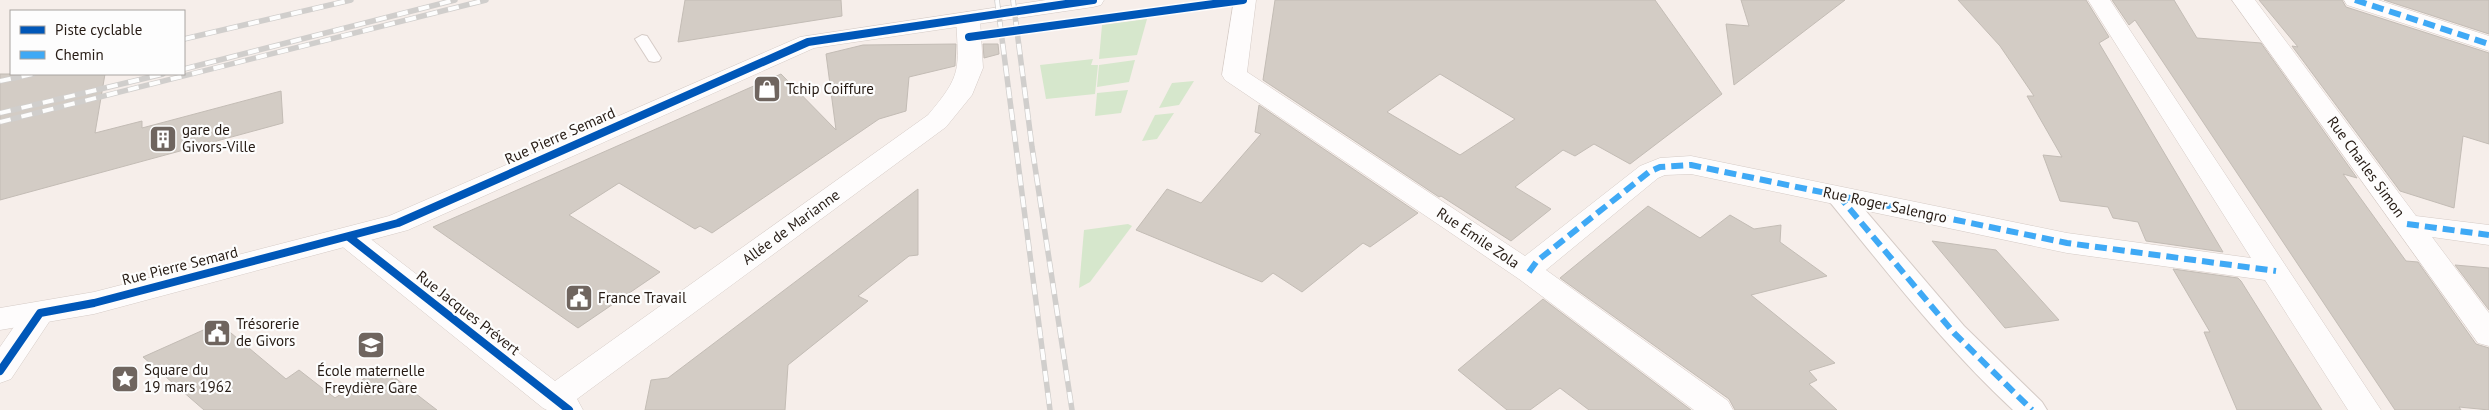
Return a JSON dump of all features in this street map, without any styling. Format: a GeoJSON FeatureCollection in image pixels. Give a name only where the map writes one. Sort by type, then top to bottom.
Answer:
{"type":"FeatureCollection","features":[{"type":"Feature","properties":{"kind":"street","name":"Rue Pierre Semard"},"geometry":{"type":"LineString","coordinates":[[0,319],[94,303],[349,238],[398,223],[808,42],[892,28],[968,19],[1093,0]]}},
{"type":"Feature","properties":{"kind":"street","name":"Rue Émile Zola"},"geometry":{"type":"LineString","coordinates":[[1245,0],[1234,75],[1529,272],[1718,410]]}},
{"type":"Feature","properties":{"kind":"street"},"geometry":{"type":"LineString","coordinates":[[2099,0],[2365,410]]}},
{"type":"Feature","properties":{"kind":"street","name":"Rue Charles Simon"},"geometry":{"type":"LineString","coordinates":[[2243,0],[2489,335]]}},
{"type":"Feature","properties":{"kind":"street"},"geometry":{"type":"LineString","coordinates":[[2355,0],[2489,44]]}},
{"type":"Feature","properties":{"kind":"street","name":"Allée de Marianne"},"geometry":{"type":"LineString","coordinates":[[561,404],[937,121],[959,95],[972,68],[968,19]]}},
{"type":"Feature","properties":{"kind":"street","name":"Rue Roger Salengro"},"geometry":{"type":"LineString","coordinates":[[1529,272],[1537,261],[1649,172],[1660,167],[1691,165],[2067,243],[2276,271]]}},
{"type":"Feature","properties":{"kind":"street"},"geometry":{"type":"LineString","coordinates":[[1838,195],[1920,297],[1998,381],[2032,410]]}},
{"type":"Feature","properties":{"kind":"street"},"geometry":{"type":"LineString","coordinates":[[2408,224],[2489,235]]}},
{"type":"Feature","properties":{"kind":"street","name":"Rue Jacques Prévert"},"geometry":{"type":"LineString","coordinates":[[349,238],[561,404]]}},
{"type":"Feature","properties":{"kind":"street"},"geometry":{"type":"LineString","coordinates":[[0,371],[40,313]]}},
{"type":"Feature","properties":{"kind":"lane"},"geometry":{"type":"LineString","coordinates":[[642,39],[654,58]]}},
{"type":"Feature","properties":{"kind":"green space"},"geometry":{"type":"Polygon","coordinates":[[[1147,19],[1137,55],[1099,59],[1102,25],[1147,19]]]}},
{"type":"Feature","properties":{"kind":"green space"},"geometry":{"type":"Polygon","coordinates":[[[1093,59],[1091,65],[1098,65],[1095,94],[1046,99],[1040,65],[1093,59]]]}},
{"type":"Feature","properties":{"kind":"green space"},"geometry":{"type":"Polygon","coordinates":[[[1135,60],[1129,82],[1097,87],[1099,65],[1135,60]]]}},
{"type":"Feature","properties":{"kind":"green space"},"geometry":{"type":"Polygon","coordinates":[[[1194,81],[1179,105],[1159,108],[1172,83],[1194,81]]]}},
{"type":"Feature","properties":{"kind":"green space"},"geometry":{"type":"Polygon","coordinates":[[[1128,90],[1121,113],[1095,116],[1097,93],[1128,90]]]}},
{"type":"Feature","properties":{"kind":"green space"},"geometry":{"type":"Polygon","coordinates":[[[1174,113],[1157,139],[1142,141],[1155,115],[1174,113]]]}},
{"type":"Feature","properties":{"kind":"green space"},"geometry":{"type":"Polygon","coordinates":[[[1128,224],[1132,226],[1090,282],[1079,288],[1084,230],[1128,224]]]}},
{"type":"Feature","properties":{"kind":"building"},"geometry":{"type":"Polygon","coordinates":[[[685,0],[841,0],[842,16],[678,42],[685,0]]]}},
{"type":"Feature","properties":{"kind":"building"},"geometry":{"type":"Polygon","coordinates":[[[1275,0],[1655,0],[1722,94],[1630,164],[1594,144],[1575,156],[1563,150],[1515,187],[1551,209],[1511,241],[1441,196],[1439,197],[1263,80],[1275,0]],[[1440,74],[1387,112],[1460,155],[1515,119],[1440,74]]]}},
{"type":"Feature","properties":{"kind":"building"},"geometry":{"type":"Polygon","coordinates":[[[1741,0],[1845,0],[1734,85],[1726,24],[1749,26],[1741,0]]]}},
{"type":"Feature","properties":{"kind":"building"},"geometry":{"type":"Polygon","coordinates":[[[1958,0],[2086,0],[2109,37],[2099,43],[2223,252],[2146,241],[2138,222],[2113,218],[2108,207],[2060,201],[2043,155],[2062,157],[2027,96],[2034,96],[2000,46],[1958,0]]]}},
{"type":"Feature","properties":{"kind":"building"},"geometry":{"type":"Polygon","coordinates":[[[2112,0],[2174,0],[2197,38],[2261,43],[2357,178],[2343,174],[2406,261],[2418,262],[2476,344],[2489,348],[2489,410],[2459,407],[2461,410],[2395,410],[2135,20],[2129,25],[2112,0]]]}},
{"type":"Feature","properties":{"kind":"building"},"geometry":{"type":"Polygon","coordinates":[[[2259,0],[2342,0],[2346,7],[2489,53],[2489,144],[2463,136],[2454,208],[2400,191],[2292,46],[2298,47],[2259,0]]]}},
{"type":"Feature","properties":{"kind":"building"},"geometry":{"type":"Polygon","coordinates":[[[2384,0],[2489,0],[2489,34],[2384,0]]]}},
{"type":"Feature","properties":{"kind":"building"},"geometry":{"type":"Polygon","coordinates":[[[956,44],[955,66],[909,77],[906,111],[879,119],[712,233],[700,226],[695,229],[619,183],[569,215],[660,272],[578,328],[433,227],[781,74],[836,130],[826,54],[863,45],[956,44]]]}},
{"type":"Feature","properties":{"kind":"building"},"geometry":{"type":"Polygon","coordinates":[[[983,44],[998,44],[999,54],[984,58],[983,44]]]}},
{"type":"Feature","properties":{"kind":"building"},"geometry":{"type":"Polygon","coordinates":[[[0,74],[105,75],[95,133],[142,121],[142,128],[281,91],[283,123],[0,200],[0,74]]]}},
{"type":"Feature","properties":{"kind":"building"},"geometry":{"type":"Polygon","coordinates":[[[1259,105],[1418,213],[1370,247],[1363,243],[1302,292],[1273,273],[1262,282],[1136,230],[1167,189],[1201,203],[1261,134],[1255,132],[1259,105]]]}},
{"type":"Feature","properties":{"kind":"building"},"geometry":{"type":"Polygon","coordinates":[[[918,189],[918,255],[909,256],[858,296],[868,301],[788,365],[785,410],[645,410],[651,380],[668,378],[918,189]]]}},
{"type":"Feature","properties":{"kind":"building"},"geometry":{"type":"Polygon","coordinates":[[[1648,206],[1700,238],[1730,215],[1754,229],[1781,225],[1780,242],[1827,276],[1751,295],[1835,363],[1809,371],[1817,380],[1809,384],[1837,410],[1735,410],[1729,399],[1560,278],[1648,206]]]}},
{"type":"Feature","properties":{"kind":"building"},"geometry":{"type":"Polygon","coordinates":[[[1932,241],[1996,250],[2059,320],[2005,328],[1932,241]]]}},
{"type":"Feature","properties":{"kind":"building"},"geometry":{"type":"Polygon","coordinates":[[[2455,265],[2489,268],[2489,310],[2455,265]]]}},
{"type":"Feature","properties":{"kind":"building"},"geometry":{"type":"Polygon","coordinates":[[[2173,269],[2238,278],[2322,410],[2237,410],[2204,332],[2210,332],[2173,269]]]}},
{"type":"Feature","properties":{"kind":"building"},"geometry":{"type":"Polygon","coordinates":[[[1543,299],[1691,410],[1589,410],[1560,388],[1530,410],[1507,410],[1458,370],[1543,299]]]}},
{"type":"Feature","properties":{"kind":"building"},"geometry":{"type":"Polygon","coordinates":[[[219,323],[286,379],[299,370],[335,398],[381,367],[437,410],[204,410],[143,357],[219,323]]]}},
{"type":"Feature","properties":{"kind":"railway"},"geometry":{"type":"LineString","coordinates":[[185,39],[351,0]]}},
{"type":"Feature","properties":{"kind":"railway"},"geometry":{"type":"LineString","coordinates":[[185,69],[455,0]]}},
{"type":"Feature","properties":{"kind":"railway"},"geometry":{"type":"LineString","coordinates":[[0,122],[486,0]]}},
{"type":"Feature","properties":{"kind":"railway"},"geometry":{"type":"LineString","coordinates":[[997,0],[1050,410]]}},
{"type":"Feature","properties":{"kind":"railway"},"geometry":{"type":"LineString","coordinates":[[1013,0],[1032,147],[1072,410]]}},
{"type":"Feature","properties":{"kind":"railway"},"geometry":{"type":"LineString","coordinates":[[0,81],[28,75]]}},
{"type":"Feature","properties":{"kind":"railway"},"geometry":{"type":"LineString","coordinates":[[0,113],[159,75]]}},
{"type":"Feature","properties":{"kind":"marked path"},"geometry":{"type":"LineString","coordinates":[[2355,0],[2489,44]]}},
{"type":"Feature","properties":{"kind":"marked path"},"geometry":{"type":"LineString","coordinates":[[1529,272],[1537,261],[1649,172],[1660,167],[1691,165],[2067,243],[2276,271]]}},
{"type":"Feature","properties":{"kind":"marked path"},"geometry":{"type":"LineString","coordinates":[[1838,195],[1954,333],[1979,360],[2032,410]]}},
{"type":"Feature","properties":{"kind":"marked path"},"geometry":{"type":"LineString","coordinates":[[2407,224],[2489,235]]}},
{"type":"Feature","properties":{"kind":"cycle path"},"geometry":{"type":"LineString","coordinates":[[0,371],[40,313],[94,303],[398,223],[808,42],[1093,0]]}},
{"type":"Feature","properties":{"kind":"cycle path"},"geometry":{"type":"LineString","coordinates":[[969,37],[1243,0]]}},
{"type":"Feature","properties":{"kind":"cycle path"},"geometry":{"type":"LineString","coordinates":[[349,237],[569,410]]}},
{"type":"Feature","properties":{"kind":"place","name":"Tchip Coiffure"},"geometry":{"type":"Point","coordinates":[767,89]}},
{"type":"Feature","properties":{"kind":"place","name":"gare de Givors-Ville"},"geometry":{"type":"Point","coordinates":[163,139]}},
{"type":"Feature","properties":{"kind":"place","name":"France Travail"},"geometry":{"type":"Point","coordinates":[579,298]}},
{"type":"Feature","properties":{"kind":"place","name":"Trésorerie de Givors"},"geometry":{"type":"Point","coordinates":[217,333]}},
{"type":"Feature","properties":{"kind":"place","name":"École maternelle Freydière Gare"},"geometry":{"type":"Point","coordinates":[371,345]}},
{"type":"Feature","properties":{"kind":"place","name":"Square du 19 mars 1962"},"geometry":{"type":"Point","coordinates":[125,379]}}]}
